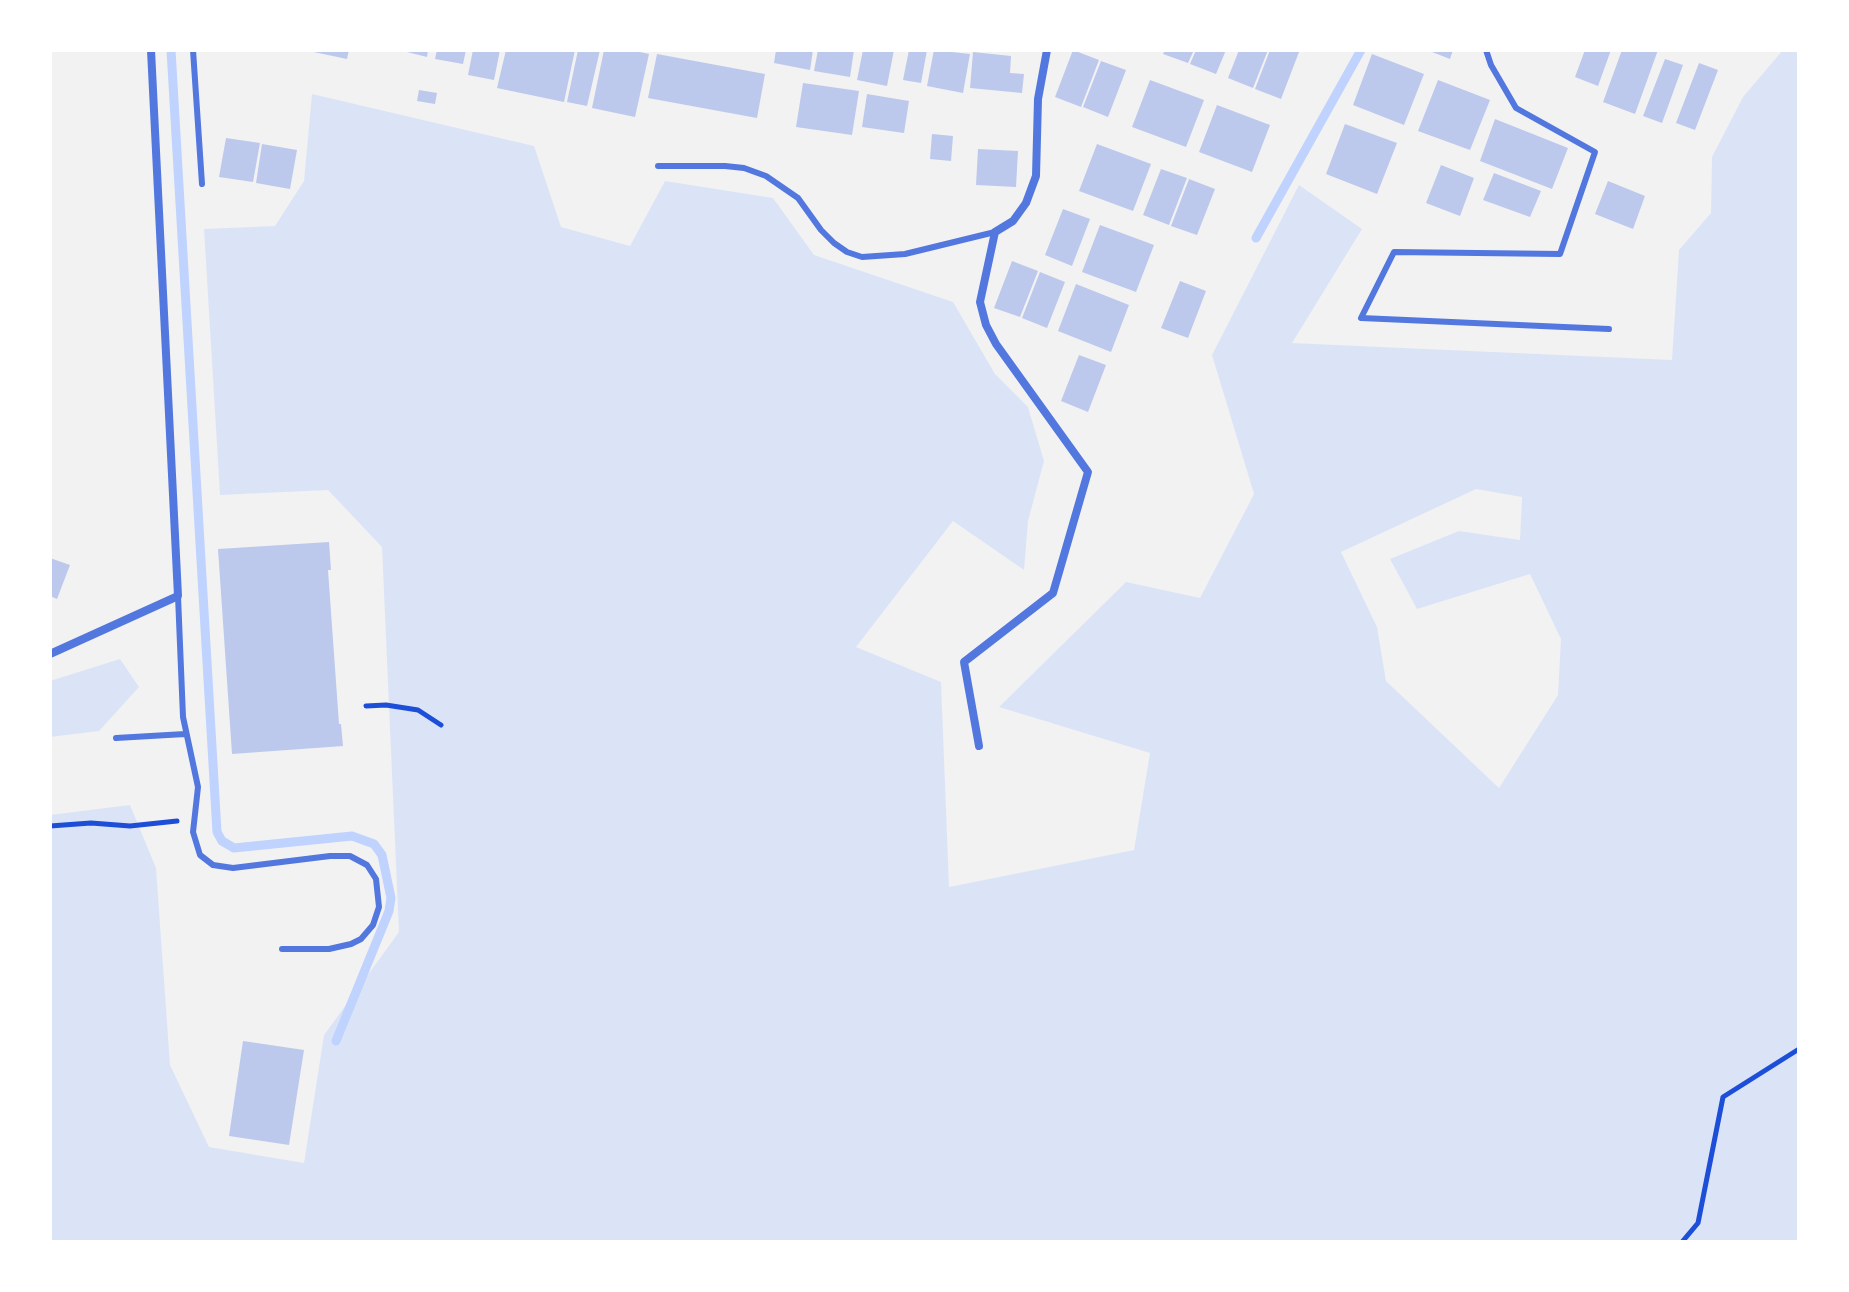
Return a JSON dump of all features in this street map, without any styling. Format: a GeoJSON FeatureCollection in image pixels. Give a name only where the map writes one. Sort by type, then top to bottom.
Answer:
{"type":"FeatureCollection","features":[{"type":"Feature","properties":{"kind":"street"},"geometry":{"type":"LineString","coordinates":[[50,654],[178,596],[151,50]]}},
{"type":"Feature","properties":{"kind":"street"},"geometry":{"type":"LineString","coordinates":[[979,746],[964,662],[1053,593],[1088,472],[996,344],[986,325],[980,302],[995,232],[1013,221],[1026,203],[1036,176],[1038,99],[1047,50]]}},
{"type":"Feature","properties":{"kind":"lane"},"geometry":{"type":"LineString","coordinates":[[193,50],[202,184]]}},
{"type":"Feature","properties":{"kind":"lane"},"geometry":{"type":"LineString","coordinates":[[1486,50],[1491,65],[1516,108],[1595,152],[1560,254],[1394,252],[1361,318],[1609,329]]}},
{"type":"Feature","properties":{"kind":"lane"},"geometry":{"type":"LineString","coordinates":[[658,166],[735,167],[766,176],[798,198],[834,243],[862,257],[905,254],[995,232]]}},
{"type":"Feature","properties":{"kind":"lane"},"geometry":{"type":"LineString","coordinates":[[178,596],[185,734],[193,754],[198,787],[193,819],[196,849],[204,860],[213,865],[233,868],[350,856],[367,865],[380,897],[376,918],[368,932],[351,944],[282,949]]}},
{"type":"Feature","properties":{"kind":"lane"},"geometry":{"type":"LineString","coordinates":[[116,738],[185,734]]}},
{"type":"Feature","properties":{"kind":"path"},"geometry":{"type":"LineString","coordinates":[[366,706],[386,705],[418,710],[441,725]]}},
{"type":"Feature","properties":{"kind":"path"},"geometry":{"type":"LineString","coordinates":[[50,826],[91,823],[130,826],[193,819]]}},
{"type":"Feature","properties":{"kind":"path"},"geometry":{"type":"LineString","coordinates":[[1682,1242],[1698,1223],[1723,1097],[1799,1049]]}},
{"type":"Feature","properties":{"kind":"shaded area"},"geometry":{"type":"Polygon","coordinates":[[[1783,50],[1799,50],[1799,1242],[50,1242],[50,815],[130,805],[156,868],[170,1065],[209,1147],[304,1163],[324,1035],[399,932],[382,547],[328,490],[220,495],[204,229],[275,226],[304,181],[312,94],[534,146],[561,227],[630,246],[665,181],[773,198],[814,255],[953,302],[995,374],[1028,407],[1044,461],[1028,521],[1024,570],[953,521],[856,647],[941,682],[949,887],[1134,850],[1150,753],[999,707],[1126,582],[1200,598],[1254,494],[1212,355],[1299,185],[1362,229],[1292,343],[1672,360],[1679,250],[1711,213],[1712,157],[1743,97],[1783,50]],[[1476,489],[1341,552],[1377,627],[1386,681],[1499,788],[1558,695],[1561,639],[1530,574],[1417,609],[1390,559],[1459,531],[1520,540],[1522,497],[1476,489]]]}},
{"type":"Feature","properties":{"kind":"shaded area"},"geometry":{"type":"Polygon","coordinates":[[[120,659],[139,687],[99,731],[50,737],[50,681],[120,659]]]}},
{"type":"Feature","properties":{"kind":"building"},"geometry":{"type":"Polygon","coordinates":[[[304,50],[349,50],[347,59],[304,50]]]}},
{"type":"Feature","properties":{"kind":"building"},"geometry":{"type":"Polygon","coordinates":[[[399,50],[428,50],[427,57],[399,50]]]}},
{"type":"Feature","properties":{"kind":"building"},"geometry":{"type":"Polygon","coordinates":[[[437,50],[466,50],[463,64],[435,59],[437,50]]]}},
{"type":"Feature","properties":{"kind":"building"},"geometry":{"type":"Polygon","coordinates":[[[473,50],[500,50],[494,80],[468,75],[473,50]]]}},
{"type":"Feature","properties":{"kind":"building"},"geometry":{"type":"Polygon","coordinates":[[[506,50],[575,50],[564,102],[497,88],[506,50]]]}},
{"type":"Feature","properties":{"kind":"building"},"geometry":{"type":"Polygon","coordinates":[[[578,50],[600,50],[587,106],[567,102],[578,50]]]}},
{"type":"Feature","properties":{"kind":"building"},"geometry":{"type":"Polygon","coordinates":[[[604,50],[649,54],[635,117],[592,108],[604,50]]]}},
{"type":"Feature","properties":{"kind":"building"},"geometry":{"type":"Polygon","coordinates":[[[776,50],[813,50],[810,70],[774,63],[776,50]]]}},
{"type":"Feature","properties":{"kind":"building"},"geometry":{"type":"Polygon","coordinates":[[[818,50],[854,50],[850,77],[814,71],[818,50]]]}},
{"type":"Feature","properties":{"kind":"building"},"geometry":{"type":"Polygon","coordinates":[[[863,50],[894,50],[887,86],[857,80],[863,50]]]}},
{"type":"Feature","properties":{"kind":"building"},"geometry":{"type":"Polygon","coordinates":[[[909,50],[927,50],[921,83],[903,80],[909,50]]]}},
{"type":"Feature","properties":{"kind":"building"},"geometry":{"type":"Polygon","coordinates":[[[934,50],[970,54],[963,93],[927,86],[934,50]]]}},
{"type":"Feature","properties":{"kind":"building"},"geometry":{"type":"Polygon","coordinates":[[[1073,50],[1099,60],[1081,107],[1055,97],[1073,50]]]}},
{"type":"Feature","properties":{"kind":"building"},"geometry":{"type":"Polygon","coordinates":[[[1165,50],[1194,50],[1188,63],[1163,54],[1165,50]]]}},
{"type":"Feature","properties":{"kind":"building"},"geometry":{"type":"Polygon","coordinates":[[[1196,50],[1226,50],[1216,74],[1190,64],[1196,50]]]}},
{"type":"Feature","properties":{"kind":"building"},"geometry":{"type":"Polygon","coordinates":[[[1239,50],[1268,50],[1253,88],[1228,78],[1239,50]]]}},
{"type":"Feature","properties":{"kind":"building"},"geometry":{"type":"Polygon","coordinates":[[[1270,50],[1299,52],[1281,99],[1255,89],[1270,50]]]}},
{"type":"Feature","properties":{"kind":"building"},"geometry":{"type":"Polygon","coordinates":[[[1427,50],[1453,50],[1450,59],[1427,50]]]}},
{"type":"Feature","properties":{"kind":"building"},"geometry":{"type":"Polygon","coordinates":[[[1585,50],[1611,50],[1598,86],[1575,77],[1585,50]]]}},
{"type":"Feature","properties":{"kind":"building"},"geometry":{"type":"Polygon","coordinates":[[[1622,50],[1658,50],[1635,114],[1603,102],[1622,50]]]}},
{"type":"Feature","properties":{"kind":"building"},"geometry":{"type":"Polygon","coordinates":[[[973,52],[1011,56],[1010,73],[1024,74],[1022,93],[970,88],[973,52]]]}},
{"type":"Feature","properties":{"kind":"building"},"geometry":{"type":"Polygon","coordinates":[[[657,54],[765,74],[757,118],[648,98],[657,54]]]}},
{"type":"Feature","properties":{"kind":"building"},"geometry":{"type":"Polygon","coordinates":[[[1372,54],[1424,74],[1404,125],[1353,105],[1372,54]]]}},
{"type":"Feature","properties":{"kind":"building"},"geometry":{"type":"Polygon","coordinates":[[[1665,59],[1683,65],[1662,123],[1643,116],[1665,59]]]}},
{"type":"Feature","properties":{"kind":"building"},"geometry":{"type":"Polygon","coordinates":[[[1101,61],[1126,70],[1108,117],[1083,107],[1101,61]]]}},
{"type":"Feature","properties":{"kind":"building"},"geometry":{"type":"Polygon","coordinates":[[[1699,63],[1718,70],[1695,130],[1676,123],[1699,63]]]}},
{"type":"Feature","properties":{"kind":"building"},"geometry":{"type":"Polygon","coordinates":[[[1150,80],[1204,100],[1186,147],[1132,127],[1150,80]]]}},
{"type":"Feature","properties":{"kind":"building"},"geometry":{"type":"Polygon","coordinates":[[[1438,80],[1490,100],[1470,150],[1418,131],[1438,80]]]}},
{"type":"Feature","properties":{"kind":"building"},"geometry":{"type":"Polygon","coordinates":[[[803,83],[859,91],[852,135],[796,127],[803,83]]]}},
{"type":"Feature","properties":{"kind":"building"},"geometry":{"type":"Polygon","coordinates":[[[419,90],[437,93],[435,104],[417,101],[419,90]]]}},
{"type":"Feature","properties":{"kind":"building"},"geometry":{"type":"Polygon","coordinates":[[[867,94],[909,101],[904,133],[862,127],[867,94]]]}},
{"type":"Feature","properties":{"kind":"building"},"geometry":{"type":"Polygon","coordinates":[[[1217,105],[1270,125],[1252,172],[1199,152],[1217,105]]]}},
{"type":"Feature","properties":{"kind":"building"},"geometry":{"type":"Polygon","coordinates":[[[1495,119],[1568,148],[1552,189],[1480,161],[1495,119]]]}},
{"type":"Feature","properties":{"kind":"building"},"geometry":{"type":"Polygon","coordinates":[[[1345,124],[1397,143],[1377,194],[1326,174],[1345,124]]]}},
{"type":"Feature","properties":{"kind":"building"},"geometry":{"type":"Polygon","coordinates":[[[932,134],[953,136],[951,161],[930,159],[932,134]]]}},
{"type":"Feature","properties":{"kind":"building"},"geometry":{"type":"Polygon","coordinates":[[[226,138],[260,143],[253,182],[219,177],[226,138]]]}},
{"type":"Feature","properties":{"kind":"building"},"geometry":{"type":"Polygon","coordinates":[[[262,144],[297,150],[290,189],[256,183],[262,144]]]}},
{"type":"Feature","properties":{"kind":"building"},"geometry":{"type":"Polygon","coordinates":[[[1097,144],[1151,164],[1133,211],[1079,191],[1097,144]]]}},
{"type":"Feature","properties":{"kind":"building"},"geometry":{"type":"Polygon","coordinates":[[[978,149],[1018,151],[1016,187],[976,185],[978,149]]]}},
{"type":"Feature","properties":{"kind":"building"},"geometry":{"type":"Polygon","coordinates":[[[1441,165],[1474,178],[1460,216],[1426,203],[1441,165]]]}},
{"type":"Feature","properties":{"kind":"building"},"geometry":{"type":"Polygon","coordinates":[[[1161,169],[1187,178],[1169,225],[1143,215],[1161,169]]]}},
{"type":"Feature","properties":{"kind":"building"},"geometry":{"type":"Polygon","coordinates":[[[1494,173],[1541,191],[1530,217],[1483,200],[1494,173]]]}},
{"type":"Feature","properties":{"kind":"building"},"geometry":{"type":"Polygon","coordinates":[[[1189,179],[1215,189],[1197,235],[1171,226],[1189,179]]]}},
{"type":"Feature","properties":{"kind":"building"},"geometry":{"type":"Polygon","coordinates":[[[1608,181],[1645,196],[1633,229],[1595,214],[1608,181]]]}},
{"type":"Feature","properties":{"kind":"building"},"geometry":{"type":"Polygon","coordinates":[[[1063,209],[1090,219],[1072,266],[1045,255],[1063,209]]]}},
{"type":"Feature","properties":{"kind":"building"},"geometry":{"type":"Polygon","coordinates":[[[1100,225],[1154,245],[1136,292],[1082,272],[1100,225]]]}},
{"type":"Feature","properties":{"kind":"building"},"geometry":{"type":"Polygon","coordinates":[[[1012,261],[1038,271],[1020,317],[994,308],[1012,261]]]}},
{"type":"Feature","properties":{"kind":"building"},"geometry":{"type":"Polygon","coordinates":[[[1040,272],[1065,282],[1047,328],[1022,318],[1040,272]]]}},
{"type":"Feature","properties":{"kind":"building"},"geometry":{"type":"Polygon","coordinates":[[[1180,281],[1206,291],[1188,338],[1161,328],[1180,281]]]}},
{"type":"Feature","properties":{"kind":"building"},"geometry":{"type":"Polygon","coordinates":[[[1076,284],[1129,305],[1111,352],[1058,331],[1076,284]]]}},
{"type":"Feature","properties":{"kind":"building"},"geometry":{"type":"Polygon","coordinates":[[[1079,355],[1106,365],[1088,412],[1061,401],[1079,355]]]}},
{"type":"Feature","properties":{"kind":"building"},"geometry":{"type":"Polygon","coordinates":[[[329,542],[331,570],[328,570],[343,746],[232,754],[218,549],[329,542]]]}},
{"type":"Feature","properties":{"kind":"building"},"geometry":{"type":"Polygon","coordinates":[[[50,558],[70,565],[57,599],[50,596],[50,558]]]}},
{"type":"Feature","properties":{"kind":"building"},"geometry":{"type":"Polygon","coordinates":[[[243,1041],[304,1050],[289,1145],[229,1136],[243,1041]]]}},
{"type":"Feature","properties":{"kind":"waterway"},"geometry":{"type":"LineString","coordinates":[[171,50],[217,832],[222,841],[234,848],[352,836],[374,844],[382,855],[391,898],[389,911],[336,1041]]}},
{"type":"Feature","properties":{"kind":"waterway"},"geometry":{"type":"LineString","coordinates":[[1256,238],[1361,50]]}}]}
